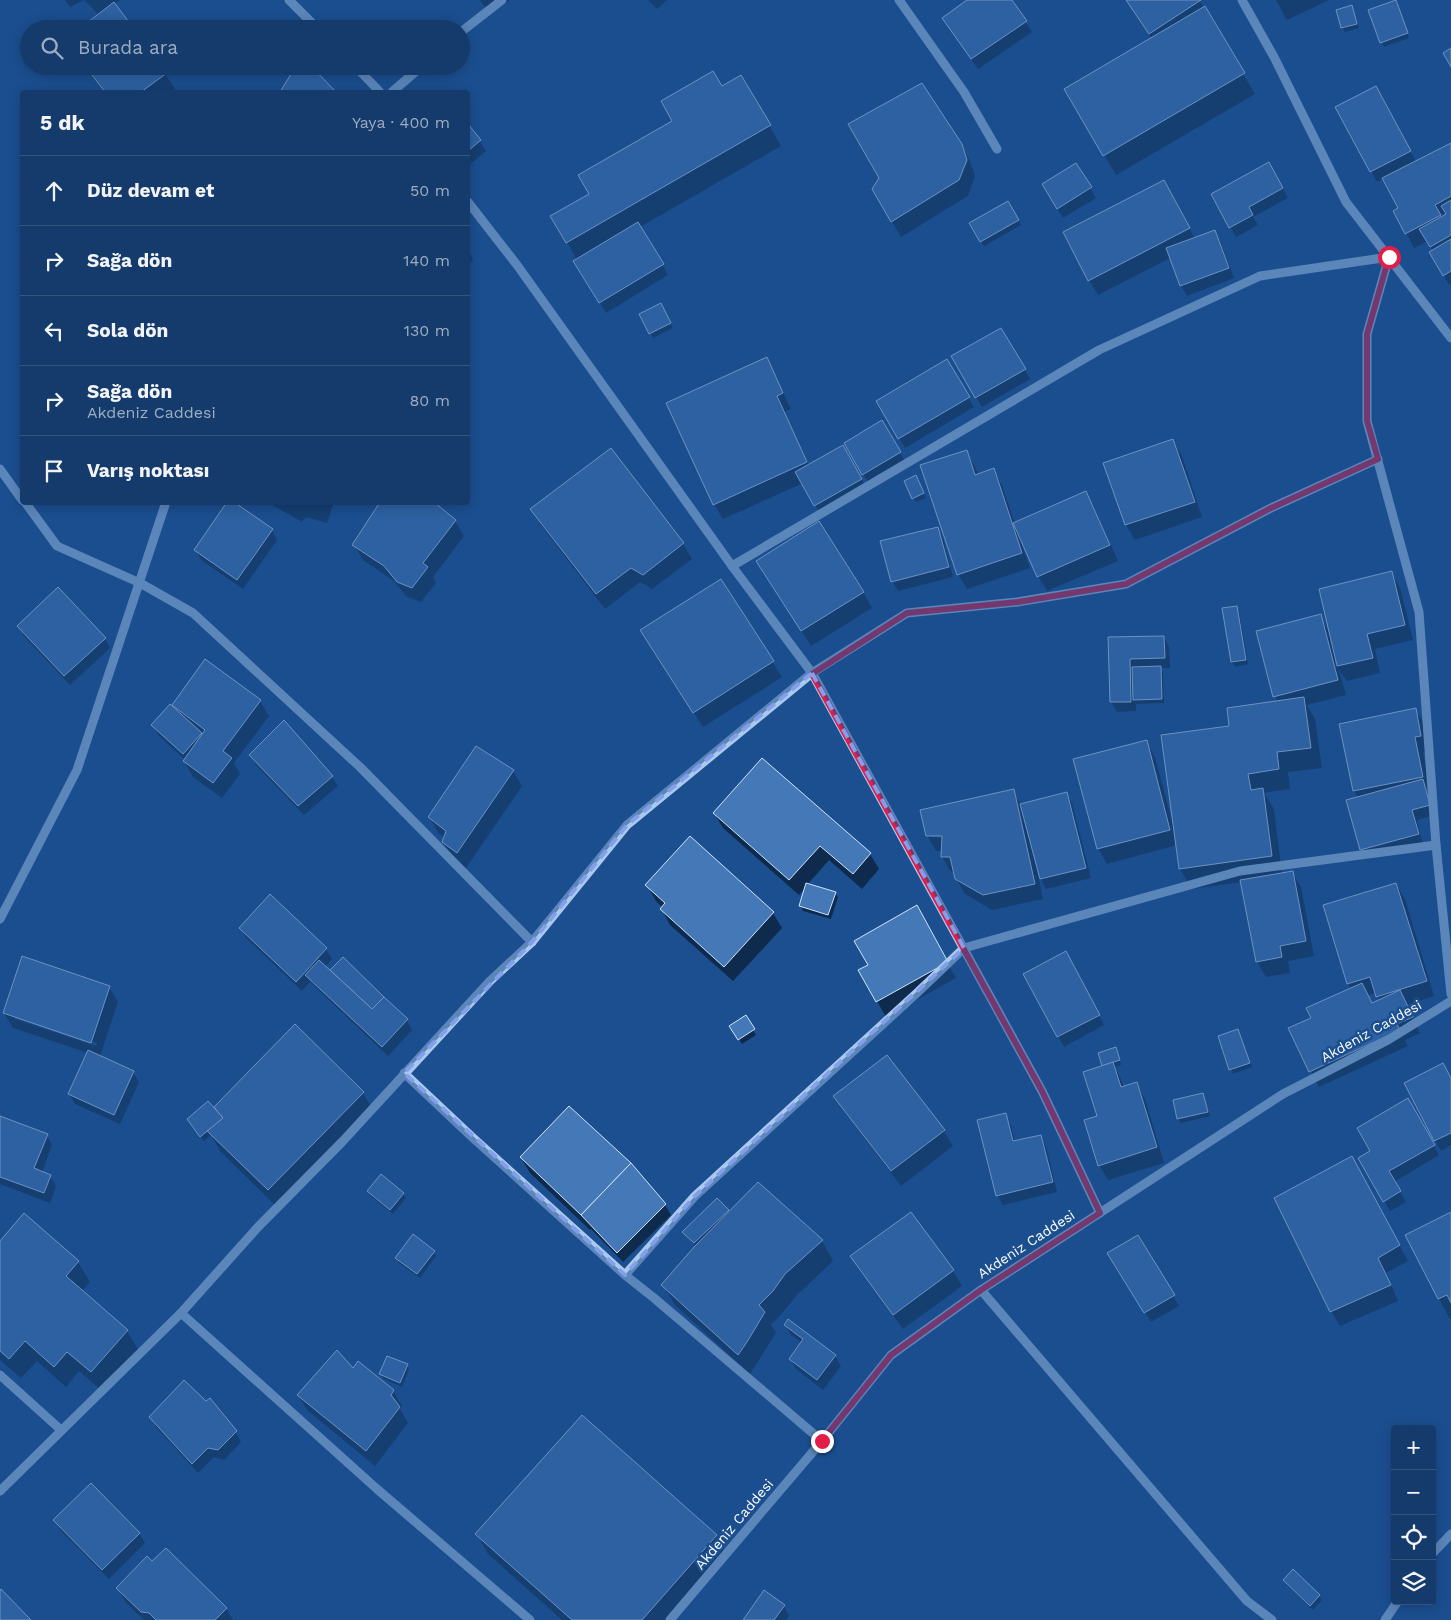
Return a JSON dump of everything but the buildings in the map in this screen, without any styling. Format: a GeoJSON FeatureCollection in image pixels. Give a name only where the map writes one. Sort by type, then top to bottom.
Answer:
{"type":"FeatureCollection","features":[{"type":"Feature","properties":{"kind":"street"},"geometry":{"type":"LineString","coordinates":[[289,0],[309,20]]}},
{"type":"Feature","properties":{"kind":"street"},"geometry":{"type":"LineString","coordinates":[[470,25],[502,0]]}},
{"type":"Feature","properties":{"kind":"street"},"geometry":{"type":"LineString","coordinates":[[899,0],[964,92],[997,149]]}},
{"type":"Feature","properties":{"kind":"street"},"geometry":{"type":"LineString","coordinates":[[1242,0],[1274,57],[1346,202],[1451,338]]}},
{"type":"Feature","properties":{"kind":"street"},"geometry":{"type":"LineString","coordinates":[[363,75],[378,90]]}},
{"type":"Feature","properties":{"kind":"street"},"geometry":{"type":"LineString","coordinates":[[394,90],[412,75]]}},
{"type":"Feature","properties":{"kind":"street"},"geometry":{"type":"LineString","coordinates":[[470,205],[522,273],[732,566],[812,674],[1042,1091],[1100,1213]]}},
{"type":"Feature","properties":{"kind":"street"},"geometry":{"type":"LineString","coordinates":[[1389,257],[1367,334],[1367,421],[1418,612],[1436,845],[1451,994]]}},
{"type":"Feature","properties":{"kind":"street"},"geometry":{"type":"LineString","coordinates":[[732,566],[1099,350],[1260,276],[1389,257]]}},
{"type":"Feature","properties":{"kind":"street"},"geometry":{"type":"LineString","coordinates":[[0,1491],[181,1313],[258,1227],[342,1142],[490,981],[532,942],[627,825],[812,674],[907,613],[1018,602],[1126,584],[1271,508],[1378,459]]}},
{"type":"Feature","properties":{"kind":"street"},"geometry":{"type":"LineString","coordinates":[[0,469],[20,496]]}},
{"type":"Feature","properties":{"kind":"street"},"geometry":{"type":"LineString","coordinates":[[27,505],[57,546],[140,583],[200,620],[360,767],[532,942]]}},
{"type":"Feature","properties":{"kind":"street"},"geometry":{"type":"LineString","coordinates":[[0,919],[77,770],[165,505]]}},
{"type":"Feature","properties":{"kind":"street"},"geometry":{"type":"LineString","coordinates":[[625,1276],[695,1196],[964,948],[1240,871],[1436,845]]}},
{"type":"Feature","properties":{"kind":"street","name":"Akdeniz Caddesi"},"geometry":{"type":"LineString","coordinates":[[670,1620],[822,1441],[891,1355],[981,1290],[1284,1094],[1388,1040],[1451,1001]]}},
{"type":"Feature","properties":{"kind":"street"},"geometry":{"type":"LineString","coordinates":[[404,1073],[625,1276],[654,1298],[822,1441]]}},
{"type":"Feature","properties":{"kind":"street"},"geometry":{"type":"LineString","coordinates":[[981,1290],[1247,1601],[1272,1620]]}},
{"type":"Feature","properties":{"kind":"street"},"geometry":{"type":"LineString","coordinates":[[181,1313],[377,1489],[530,1620]]}},
{"type":"Feature","properties":{"kind":"street"},"geometry":{"type":"LineString","coordinates":[[0,1375],[62,1430]]}},
{"type":"Feature","properties":{"kind":"street"},"geometry":{"type":"LineString","coordinates":[[1436,1550],[1451,1534]]}},
{"type":"Feature","properties":{"kind":"street"},"geometry":{"type":"LineString","coordinates":[[1385,1620],[1395,1605]]}},
{"type":"Feature","properties":{"kind":"highlighted area"},"geometry":{"type":"Polygon","coordinates":[[[812,673],[964,948],[695,1196],[625,1275],[404,1073],[532,942],[627,825],[812,673]]]}},
{"type":"Feature","properties":{"kind":"route"},"geometry":{"type":"LineString","coordinates":[[822,1441],[891,1355],[981,1290],[1100,1213],[1042,1091],[812,674],[907,613],[1018,602],[1126,584],[1271,508],[1378,459],[1367,421],[1367,334],[1389,257]]}}]}
